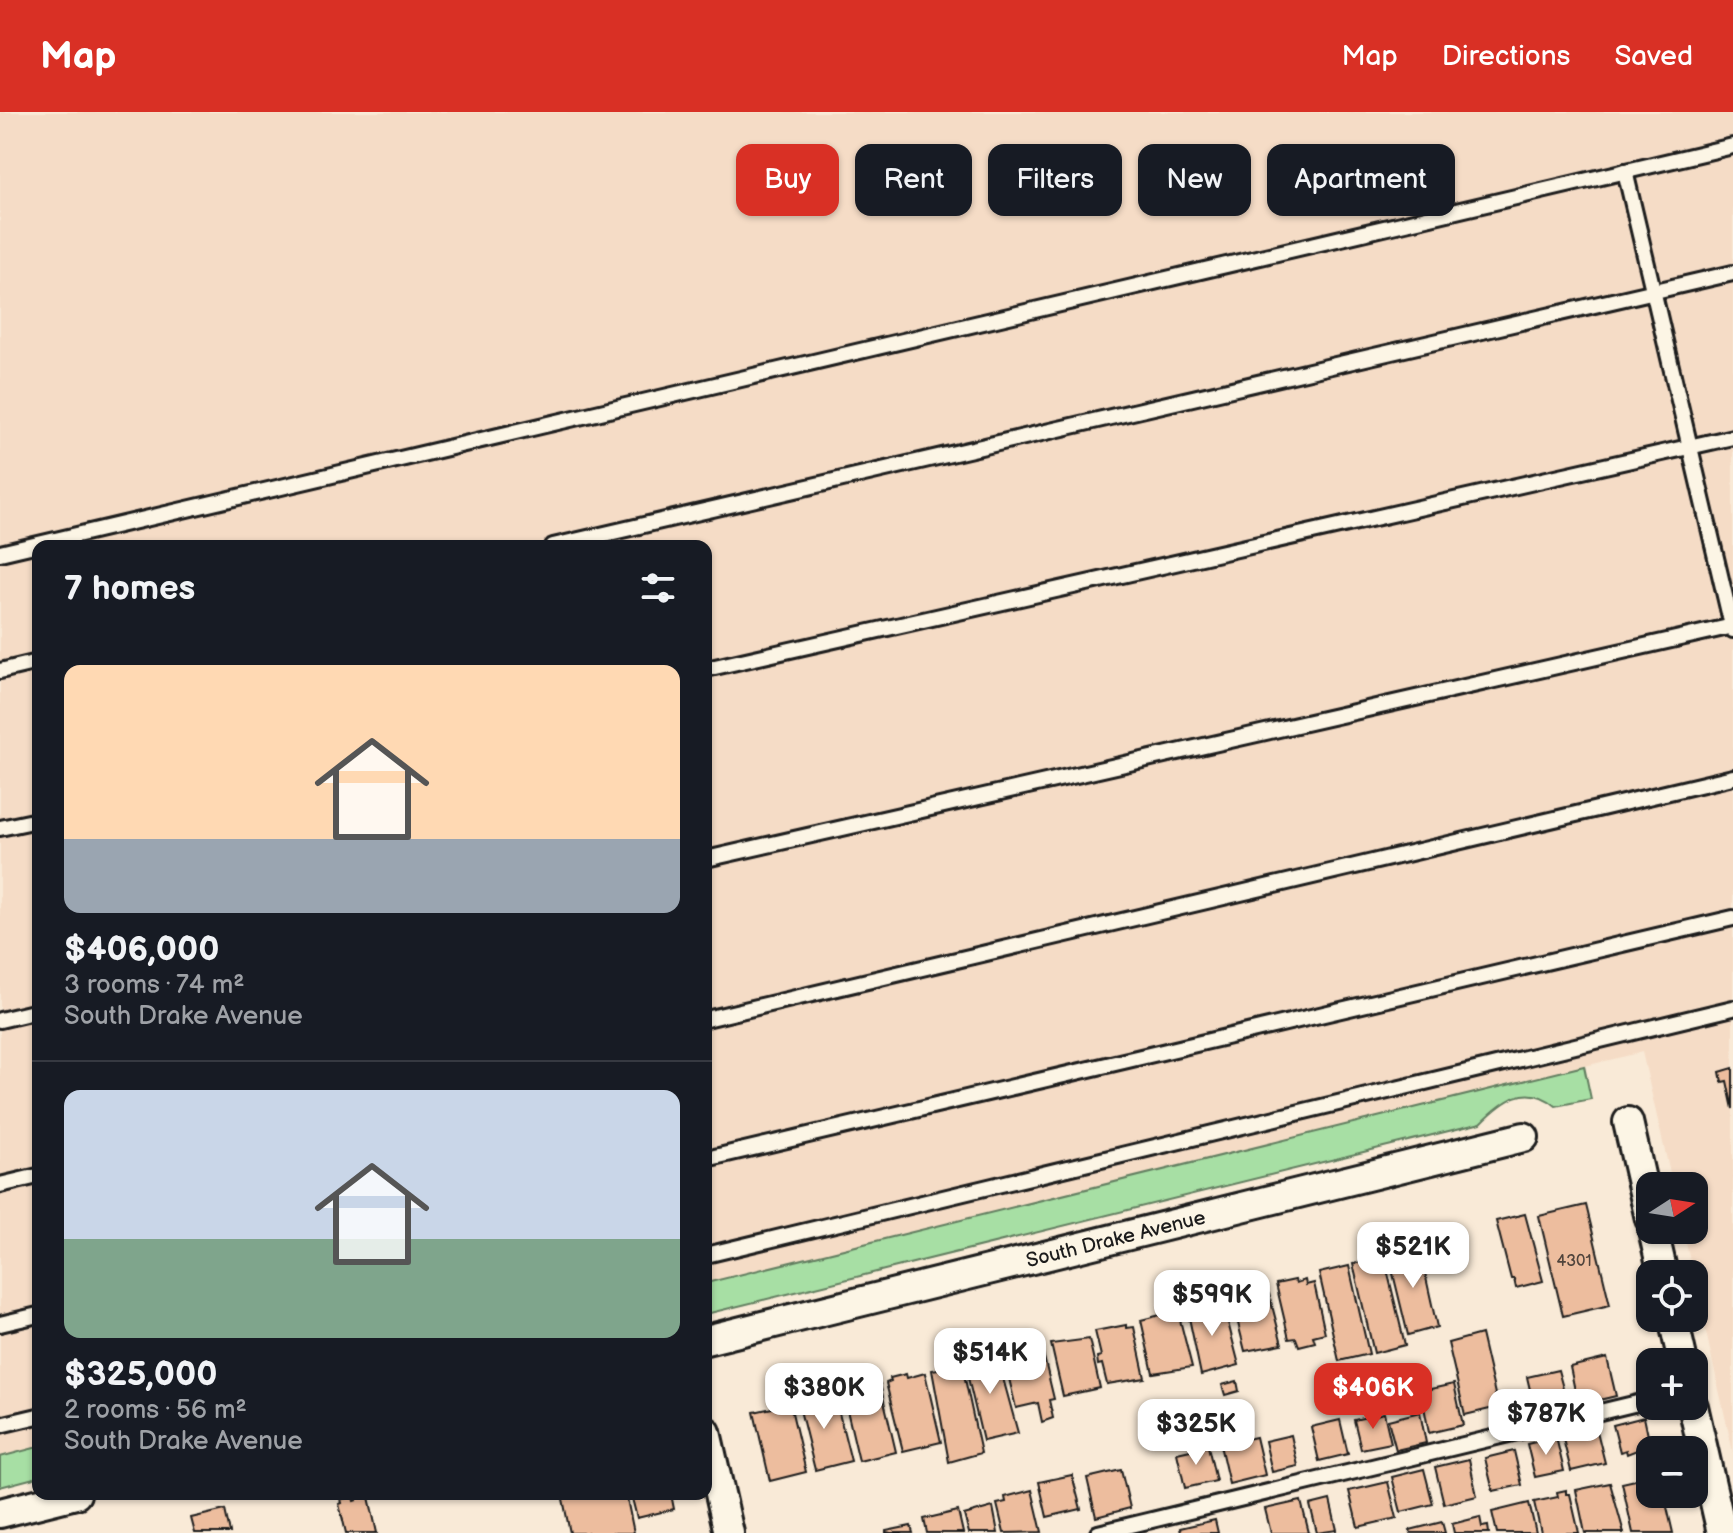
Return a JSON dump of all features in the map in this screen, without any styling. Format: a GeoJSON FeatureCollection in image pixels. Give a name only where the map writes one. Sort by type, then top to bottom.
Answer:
{"type":"FeatureCollection","features":[{"type":"Feature","properties":{"kind":"street"},"geometry":{"type":"LineString","coordinates":[[1628,1122],[1639,1172]]}},
{"type":"Feature","properties":{"kind":"street","name":"South Drake Avenue"},"geometry":{"type":"LineString","coordinates":[[712,1339],[1524,1137]]}},
{"type":"Feature","properties":{"kind":"street"},"geometry":{"type":"LineString","coordinates":[[1696,1420],[1722,1533]]}},
{"type":"Feature","properties":{"kind":"street"},"geometry":{"type":"LineString","coordinates":[[712,1458],[729,1533]]}},
{"type":"Feature","properties":{"kind":"street"},"geometry":{"type":"LineString","coordinates":[[0,1513],[52,1500]]}},
{"type":"Feature","properties":{"kind":"lane"},"geometry":{"type":"LineString","coordinates":[[55,540],[1733,146]]}},
{"type":"Feature","properties":{"kind":"lane"},"geometry":{"type":"LineString","coordinates":[[712,858],[1733,627],[1625,171]]}},
{"type":"Feature","properties":{"kind":"lane"},"geometry":{"type":"LineString","coordinates":[[579,540],[1733,273]]}},
{"type":"Feature","properties":{"kind":"lane"},"geometry":{"type":"LineString","coordinates":[[712,668],[1733,437]]}},
{"type":"Feature","properties":{"kind":"lane"},"geometry":{"type":"LineString","coordinates":[[0,553],[32,545]]}},
{"type":"Feature","properties":{"kind":"lane"},"geometry":{"type":"LineString","coordinates":[[0,671],[32,663]]}},
{"type":"Feature","properties":{"kind":"lane"},"geometry":{"type":"LineString","coordinates":[[712,1018],[1733,777]]}},
{"type":"Feature","properties":{"kind":"lane"},"geometry":{"type":"LineString","coordinates":[[0,828],[32,821]]}},
{"type":"Feature","properties":{"kind":"lane"},"geometry":{"type":"LineString","coordinates":[[712,1158],[1733,918]]}},
{"type":"Feature","properties":{"kind":"lane"},"geometry":{"type":"LineString","coordinates":[[712,1254],[1733,1008]]}},
{"type":"Feature","properties":{"kind":"lane"},"geometry":{"type":"LineString","coordinates":[[0,1020],[32,1012]]}},
{"type":"Feature","properties":{"kind":"lane"},"geometry":{"type":"LineString","coordinates":[[0,1185],[32,1177]]}},
{"type":"Feature","properties":{"kind":"lane"},"geometry":{"type":"LineString","coordinates":[[0,1324],[32,1316]]}},
{"type":"Feature","properties":{"kind":"lane"},"geometry":{"type":"LineString","coordinates":[[1098,1533],[1636,1403]]}},
{"type":"Feature","properties":{"kind":"lane"},"geometry":{"type":"LineString","coordinates":[[0,1425],[32,1417]]}},
{"type":"Feature","properties":{"kind":"shaded area"},"geometry":{"type":"Polygon","coordinates":[[[0,112],[1733,112],[1733,1452],[1706,1332],[1708,1260],[1690,1260],[1686,1244],[1708,1244],[1708,1172],[1670,1172],[1642,1052],[712,1282],[712,540],[32,540],[32,1449],[0,1457],[0,112]]]}},
{"type":"Feature","properties":{"kind":"green space"},"geometry":{"type":"Polygon","coordinates":[[[1584,1066],[1591,1099],[1556,1106],[1535,1095],[1516,1097],[1481,1123],[712,1313],[712,1282],[1584,1066]]]}},
{"type":"Feature","properties":{"kind":"green space"},"geometry":{"type":"Polygon","coordinates":[[[32,1449],[32,1479],[0,1487],[0,1457],[32,1449]]]}},
{"type":"Feature","properties":{"kind":"building"},"geometry":{"type":"Polygon","coordinates":[[[1733,1068],[1733,1109],[1727,1081],[1722,1082],[1720,1072],[1733,1068]]]}},
{"type":"Feature","properties":{"kind":"building"},"geometry":{"type":"Polygon","coordinates":[[[1586,1205],[1610,1305],[1563,1316],[1539,1216],[1586,1205]]]}},
{"type":"Feature","properties":{"kind":"building"},"geometry":{"type":"Polygon","coordinates":[[[1525,1214],[1543,1281],[1516,1288],[1496,1221],[1525,1214]]]}},
{"type":"Feature","properties":{"kind":"building"},"geometry":{"type":"Polygon","coordinates":[[[1419,1246],[1437,1327],[1408,1335],[1388,1253],[1419,1246]]]}},
{"type":"Feature","properties":{"kind":"building"},"geometry":{"type":"Polygon","coordinates":[[[1384,1257],[1405,1345],[1374,1353],[1353,1264],[1384,1257]]]}},
{"type":"Feature","properties":{"kind":"building"},"geometry":{"type":"Polygon","coordinates":[[[1349,1266],[1369,1354],[1339,1361],[1319,1273],[1349,1266]]]}},
{"type":"Feature","properties":{"kind":"building"},"geometry":{"type":"Polygon","coordinates":[[[1295,1280],[1296,1283],[1305,1280],[1306,1285],[1314,1283],[1325,1333],[1313,1336],[1315,1342],[1299,1346],[1296,1338],[1289,1339],[1276,1284],[1295,1280]]]}},
{"type":"Feature","properties":{"kind":"building"},"geometry":{"type":"Polygon","coordinates":[[[1249,1291],[1249,1294],[1260,1291],[1261,1296],[1269,1294],[1282,1344],[1245,1351],[1231,1295],[1249,1291]]]}},
{"type":"Feature","properties":{"kind":"building"},"geometry":{"type":"Polygon","coordinates":[[[1212,1302],[1214,1309],[1224,1307],[1239,1365],[1201,1375],[1187,1308],[1212,1302]]]}},
{"type":"Feature","properties":{"kind":"building"},"geometry":{"type":"Polygon","coordinates":[[[1172,1312],[1173,1318],[1179,1316],[1192,1367],[1153,1373],[1141,1320],[1172,1312]]]}},
{"type":"Feature","properties":{"kind":"building"},"geometry":{"type":"Polygon","coordinates":[[[1126,1325],[1126,1328],[1134,1327],[1145,1378],[1107,1384],[1102,1364],[1098,1365],[1097,1357],[1101,1356],[1095,1331],[1126,1325]]]}},
{"type":"Feature","properties":{"kind":"building"},"geometry":{"type":"Polygon","coordinates":[[[1481,1334],[1498,1407],[1465,1415],[1448,1343],[1481,1334]]]}},
{"type":"Feature","properties":{"kind":"building"},"geometry":{"type":"Polygon","coordinates":[[[1089,1339],[1100,1388],[1063,1396],[1051,1344],[1089,1339]]]}},
{"type":"Feature","properties":{"kind":"building"},"geometry":{"type":"Polygon","coordinates":[[[1034,1346],[1035,1351],[1042,1349],[1054,1399],[1049,1400],[1053,1418],[1042,1422],[1038,1403],[1016,1408],[1003,1353],[1034,1346]]]}},
{"type":"Feature","properties":{"kind":"building"},"geometry":{"type":"Polygon","coordinates":[[[995,1349],[1018,1433],[983,1441],[965,1365],[970,1364],[968,1355],[995,1349]]]}},
{"type":"Feature","properties":{"kind":"building"},"geometry":{"type":"Polygon","coordinates":[[[1607,1358],[1616,1396],[1578,1405],[1570,1367],[1607,1358]]]}},
{"type":"Feature","properties":{"kind":"building"},"geometry":{"type":"Polygon","coordinates":[[[962,1365],[981,1453],[949,1462],[932,1370],[962,1365]]]}},
{"type":"Feature","properties":{"kind":"building"},"geometry":{"type":"Polygon","coordinates":[[[1558,1370],[1567,1403],[1535,1411],[1527,1377],[1558,1370]]]}},
{"type":"Feature","properties":{"kind":"building"},"geometry":{"type":"Polygon","coordinates":[[[925,1373],[941,1442],[903,1451],[886,1383],[891,1381],[890,1378],[906,1374],[907,1378],[925,1373]]]}},
{"type":"Feature","properties":{"kind":"building"},"geometry":{"type":"Polygon","coordinates":[[[875,1379],[876,1385],[880,1384],[896,1452],[859,1461],[843,1393],[845,1389],[875,1379]]]}},
{"type":"Feature","properties":{"kind":"building"},"geometry":{"type":"Polygon","coordinates":[[[1237,1381],[1239,1391],[1225,1395],[1222,1385],[1237,1381]]]}},
{"type":"Feature","properties":{"kind":"building"},"geometry":{"type":"Polygon","coordinates":[[[1454,1384],[1463,1425],[1429,1433],[1421,1391],[1454,1384]]]}},
{"type":"Feature","properties":{"kind":"building"},"geometry":{"type":"Polygon","coordinates":[[[834,1393],[851,1461],[815,1470],[798,1402],[834,1393]]]}},
{"type":"Feature","properties":{"kind":"building"},"geometry":{"type":"Polygon","coordinates":[[[790,1404],[806,1472],[770,1481],[754,1412],[790,1404]]]}},
{"type":"Feature","properties":{"kind":"building"},"geometry":{"type":"Polygon","coordinates":[[[1420,1412],[1426,1443],[1396,1450],[1388,1420],[1420,1412]]]}},
{"type":"Feature","properties":{"kind":"building"},"geometry":{"type":"Polygon","coordinates":[[[1384,1413],[1391,1443],[1361,1449],[1354,1420],[1384,1413]]]}},
{"type":"Feature","properties":{"kind":"building"},"geometry":{"type":"Polygon","coordinates":[[[1340,1420],[1348,1454],[1319,1461],[1311,1427],[1340,1420]]]}},
{"type":"Feature","properties":{"kind":"building"},"geometry":{"type":"Polygon","coordinates":[[[1645,1420],[1648,1436],[1636,1436],[1636,1450],[1627,1454],[1626,1450],[1620,1452],[1613,1425],[1645,1420]]]}},
{"type":"Feature","properties":{"kind":"building"},"geometry":{"type":"Polygon","coordinates":[[[1597,1431],[1605,1463],[1571,1471],[1563,1439],[1597,1431]]]}},
{"type":"Feature","properties":{"kind":"building"},"geometry":{"type":"Polygon","coordinates":[[[1291,1435],[1298,1466],[1272,1472],[1265,1441],[1291,1435]]]}},
{"type":"Feature","properties":{"kind":"building"},"geometry":{"type":"Polygon","coordinates":[[[1256,1437],[1265,1475],[1229,1484],[1220,1445],[1256,1437]]]}},
{"type":"Feature","properties":{"kind":"building"},"geometry":{"type":"Polygon","coordinates":[[[1556,1437],[1564,1471],[1535,1477],[1527,1444],[1556,1437]]]}},
{"type":"Feature","properties":{"kind":"building"},"geometry":{"type":"Polygon","coordinates":[[[1208,1446],[1216,1481],[1185,1488],[1177,1453],[1208,1446]]]}},
{"type":"Feature","properties":{"kind":"building"},"geometry":{"type":"Polygon","coordinates":[[[1514,1451],[1522,1485],[1493,1491],[1485,1458],[1514,1451]]]}},
{"type":"Feature","properties":{"kind":"building"},"geometry":{"type":"Polygon","coordinates":[[[1469,1459],[1477,1496],[1444,1504],[1435,1467],[1469,1459]]]}},
{"type":"Feature","properties":{"kind":"building"},"geometry":{"type":"Polygon","coordinates":[[[1424,1469],[1433,1504],[1401,1512],[1392,1477],[1424,1469]]]}},
{"type":"Feature","properties":{"kind":"building"},"geometry":{"type":"Polygon","coordinates":[[[1121,1470],[1130,1508],[1096,1517],[1087,1478],[1121,1470]]]}},
{"type":"Feature","properties":{"kind":"building"},"geometry":{"type":"Polygon","coordinates":[[[1072,1475],[1081,1509],[1047,1517],[1039,1482],[1072,1475]]]}},
{"type":"Feature","properties":{"kind":"building"},"geometry":{"type":"Polygon","coordinates":[[[1636,1480],[1636,1508],[1667,1508],[1673,1533],[1633,1533],[1622,1483],[1636,1480]]]}},
{"type":"Feature","properties":{"kind":"building"},"geometry":{"type":"Polygon","coordinates":[[[1388,1482],[1397,1518],[1358,1527],[1349,1491],[1388,1482]]]}},
{"type":"Feature","properties":{"kind":"building"},"geometry":{"type":"Polygon","coordinates":[[[1610,1483],[1624,1533],[1585,1533],[1576,1490],[1610,1483]]]}},
{"type":"Feature","properties":{"kind":"building"},"geometry":{"type":"Polygon","coordinates":[[[1032,1490],[1042,1532],[1004,1533],[997,1504],[1006,1502],[1005,1497],[1032,1490]]]}},
{"type":"Feature","properties":{"kind":"building"},"geometry":{"type":"Polygon","coordinates":[[[1566,1490],[1566,1494],[1570,1494],[1579,1533],[1541,1533],[1534,1502],[1558,1497],[1557,1492],[1566,1490]]]}},
{"type":"Feature","properties":{"kind":"building"},"geometry":{"type":"Polygon","coordinates":[[[341,1500],[370,1500],[377,1533],[346,1533],[339,1504],[341,1500]]]}},
{"type":"Feature","properties":{"kind":"building"},"geometry":{"type":"Polygon","coordinates":[[[563,1500],[627,1500],[634,1533],[570,1533],[563,1500]]]}},
{"type":"Feature","properties":{"kind":"building"},"geometry":{"type":"Polygon","coordinates":[[[632,1500],[672,1500],[674,1509],[637,1518],[632,1500]]]}},
{"type":"Feature","properties":{"kind":"building"},"geometry":{"type":"Polygon","coordinates":[[[1330,1500],[1337,1530],[1317,1533],[1310,1505],[1330,1500]]]}},
{"type":"Feature","properties":{"kind":"building"},"geometry":{"type":"Polygon","coordinates":[[[1301,1501],[1309,1533],[1271,1533],[1265,1509],[1301,1501]]]}},
{"type":"Feature","properties":{"kind":"building"},"geometry":{"type":"Polygon","coordinates":[[[1529,1503],[1536,1533],[1497,1533],[1492,1512],[1529,1503]]]}},
{"type":"Feature","properties":{"kind":"building"},"geometry":{"type":"Polygon","coordinates":[[[993,1507],[998,1533],[969,1533],[964,1515],[993,1507]]]}},
{"type":"Feature","properties":{"kind":"building"},"geometry":{"type":"Polygon","coordinates":[[[225,1510],[230,1533],[195,1533],[191,1518],[225,1510]]]}},
{"type":"Feature","properties":{"kind":"building"},"geometry":{"type":"Polygon","coordinates":[[[958,1511],[963,1533],[927,1533],[924,1519],[958,1511]]]}},
{"type":"Feature","properties":{"kind":"building"},"geometry":{"type":"Polygon","coordinates":[[[1480,1517],[1482,1527],[1488,1526],[1489,1533],[1454,1533],[1452,1524],[1480,1517]]]}},
{"type":"Feature","properties":{"kind":"building"},"geometry":{"type":"Polygon","coordinates":[[[1215,1520],[1218,1533],[1181,1533],[1180,1528],[1215,1520]]]}},
{"type":"Feature","properties":{"kind":"building"},"geometry":{"type":"Polygon","coordinates":[[[1442,1522],[1445,1533],[1411,1533],[1410,1530],[1442,1522]]]}},
{"type":"Feature","properties":{"kind":"building"},"geometry":{"type":"Polygon","coordinates":[[[911,1526],[913,1533],[886,1533],[886,1531],[911,1526]]]}}]}
